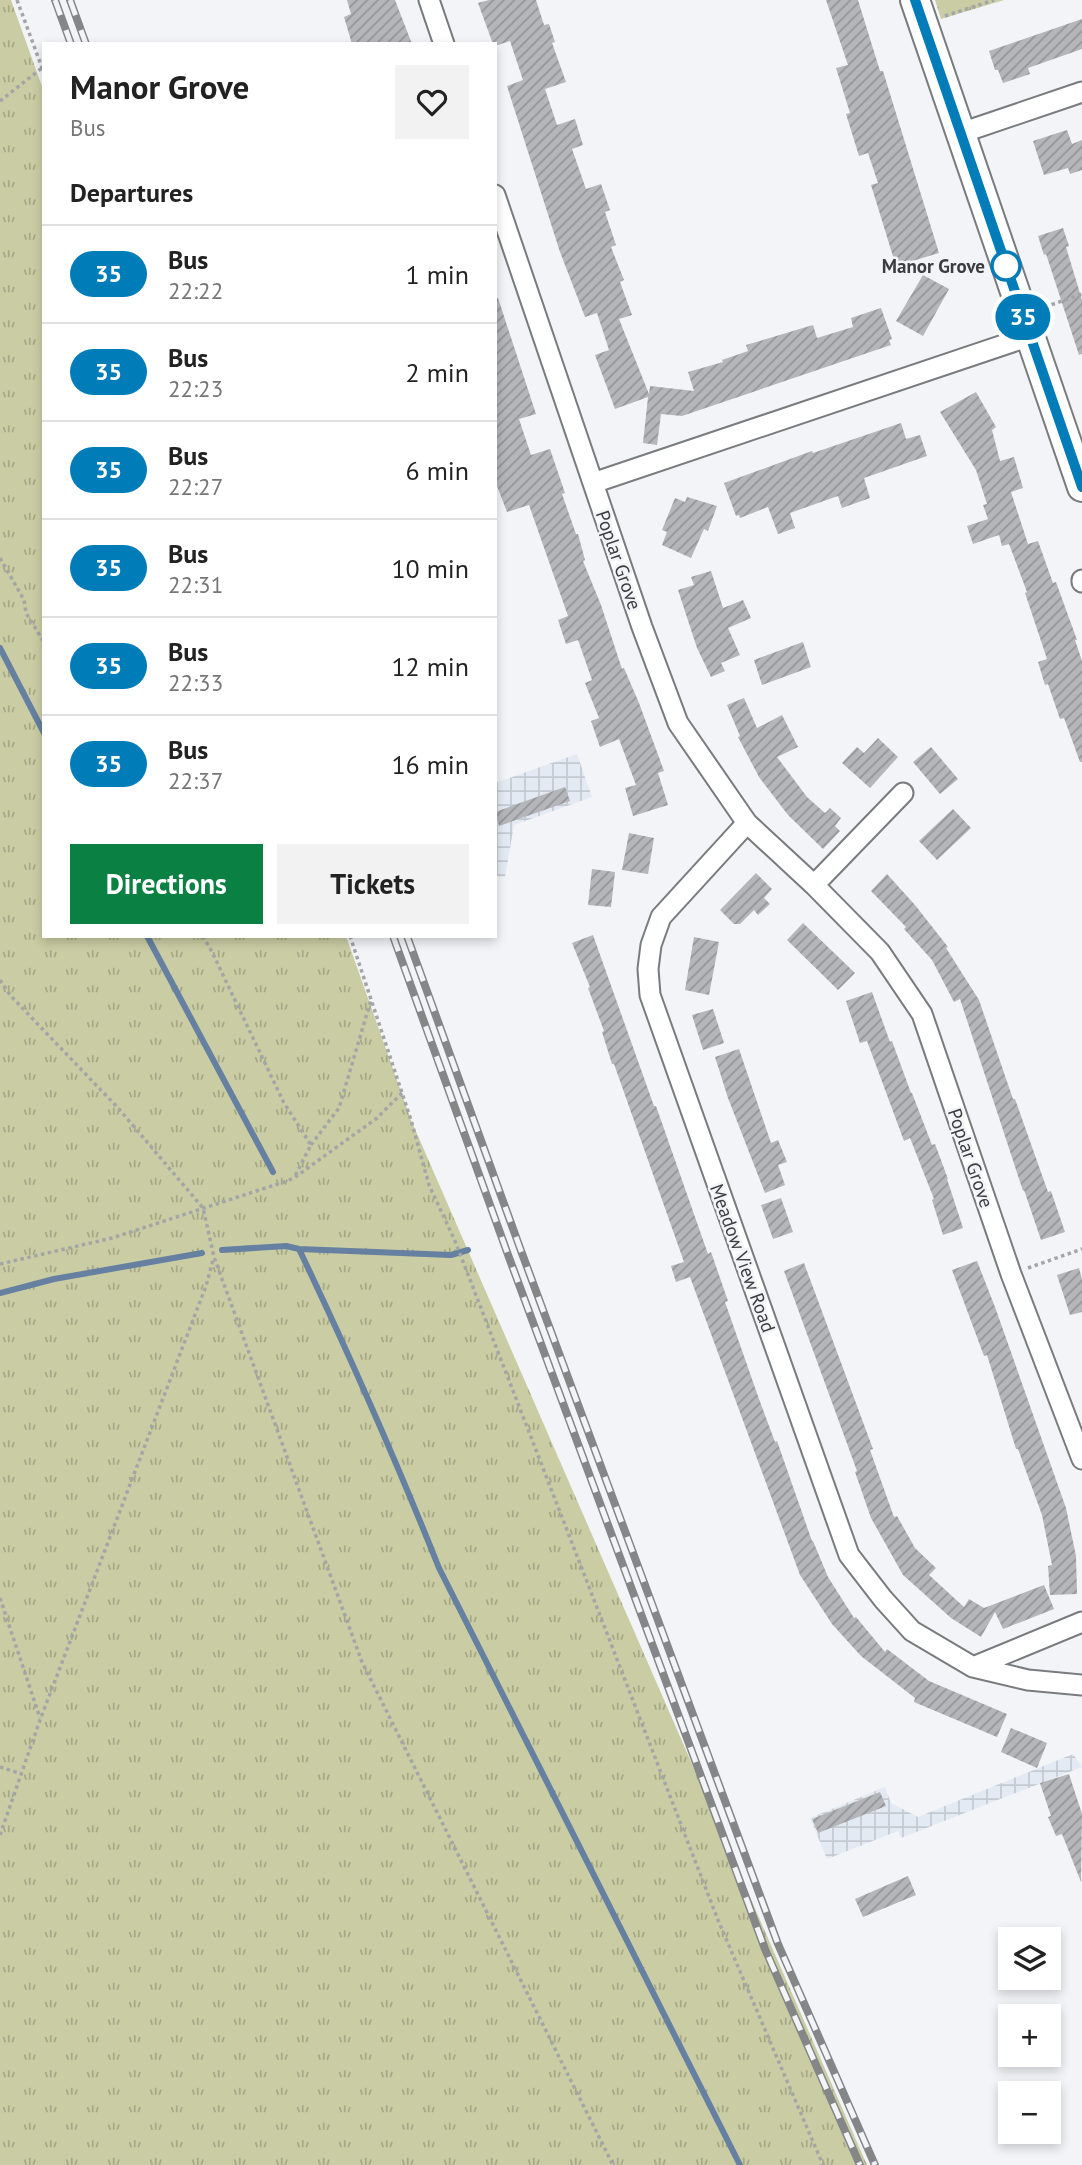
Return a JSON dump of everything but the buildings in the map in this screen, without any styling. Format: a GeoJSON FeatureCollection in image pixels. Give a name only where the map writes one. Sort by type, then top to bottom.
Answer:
{"type":"FeatureCollection","features":[{"type":"Feature","properties":{"kind":"street"},"geometry":{"type":"LineString","coordinates":[[429,0],[443,42]]}},
{"type":"Feature","properties":{"kind":"street"},"geometry":{"type":"LineString","coordinates":[[919,11],[1082,487]]}},
{"type":"Feature","properties":{"kind":"street"},"geometry":{"type":"LineString","coordinates":[[961,133],[1082,92]]}},
{"type":"Feature","properties":{"kind":"street","name":"Poplar Grove"},"geometry":{"type":"LineString","coordinates":[[497,201],[642,627],[678,723],[747,824],[814,885],[880,951],[922,1013],[1011,1274],[1082,1459]]}},
{"type":"Feature","properties":{"kind":"street"},"geometry":{"type":"LineString","coordinates":[[593,483],[1026,325]]}},
{"type":"Feature","properties":{"kind":"street"},"geometry":{"type":"LineString","coordinates":[[814,885],[903,793]]}},
{"type":"Feature","properties":{"kind":"street","name":"Meadow View Road"},"geometry":{"type":"LineString","coordinates":[[747,824],[661,917],[651,945],[648,969],[650,995],[849,1555],[912,1632],[973,1667],[1028,1680],[1082,1685]]}},
{"type":"Feature","properties":{"kind":"street"},"geometry":{"type":"LineString","coordinates":[[973,1667],[1082,1622]]}},
{"type":"Feature","properties":{"kind":"path"},"geometry":{"type":"LineString","coordinates":[[0,101],[42,68],[17,0]]}},
{"type":"Feature","properties":{"kind":"path"},"geometry":{"type":"LineString","coordinates":[[919,11],[995,0]]}},
{"type":"Feature","properties":{"kind":"path"},"geometry":{"type":"LineString","coordinates":[[1026,325],[1082,294]]}},
{"type":"Feature","properties":{"kind":"path"},"geometry":{"type":"LineString","coordinates":[[0,558],[24,600],[26,613],[42,639]]}},
{"type":"Feature","properties":{"kind":"path"},"geometry":{"type":"LineString","coordinates":[[204,938],[284,1103],[311,1145]]}},
{"type":"Feature","properties":{"kind":"path"},"geometry":{"type":"LineString","coordinates":[[352,938],[429,1185],[455,1241],[718,1920],[823,2165]]}},
{"type":"Feature","properties":{"kind":"path"},"geometry":{"type":"LineString","coordinates":[[0,980],[10,995],[119,1109],[203,1208],[214,1257],[362,1662],[613,2165]]}},
{"type":"Feature","properties":{"kind":"path"},"geometry":{"type":"LineString","coordinates":[[294,1178],[311,1145],[339,1108],[372,1000]]}},
{"type":"Feature","properties":{"kind":"path"},"geometry":{"type":"LineString","coordinates":[[0,1264],[112,1238],[294,1178],[377,1118],[402,1094]]}},
{"type":"Feature","properties":{"kind":"path"},"geometry":{"type":"LineString","coordinates":[[1011,1274],[1082,1249]]}},
{"type":"Feature","properties":{"kind":"path"},"geometry":{"type":"LineString","coordinates":[[0,1835],[40,1720],[201,1299],[214,1257]]}},
{"type":"Feature","properties":{"kind":"path"},"geometry":{"type":"LineString","coordinates":[[0,1598],[40,1720]]}},
{"type":"Feature","properties":{"kind":"path"},"geometry":{"type":"LineString","coordinates":[[0,1767],[22,1774]]}},
{"type":"Feature","properties":{"kind":"shaded area"},"geometry":{"type":"Polygon","coordinates":[[[577,754],[592,797],[514,825],[505,877],[497,876],[497,782],[577,754]]]}},
{"type":"Feature","properties":{"kind":"shaded area"},"geometry":{"type":"Polygon","coordinates":[[[1073,1754],[1082,1767],[901,1838],[898,1831],[827,1859],[810,1818],[885,1787],[891,1803],[918,1817],[1073,1754]]]}},
{"type":"Feature","properties":{"kind":"green space"},"geometry":{"type":"Polygon","coordinates":[[[0,0],[11,0],[42,86],[42,938],[347,938],[411,1120],[867,2165],[0,2165],[0,0]]]}},
{"type":"Feature","properties":{"kind":"green space"},"geometry":{"type":"Polygon","coordinates":[[[935,0],[1004,0],[941,19],[935,0]]]}},
{"type":"Feature","properties":{"kind":"waterway"},"geometry":{"type":"LineString","coordinates":[[0,648],[42,729]]}},
{"type":"Feature","properties":{"kind":"waterway"},"geometry":{"type":"LineString","coordinates":[[148,938],[273,1172]]}},
{"type":"Feature","properties":{"kind":"waterway"},"geometry":{"type":"LineString","coordinates":[[222,1250],[286,1246],[299,1249],[451,1255],[468,1250]]}},
{"type":"Feature","properties":{"kind":"waterway"},"geometry":{"type":"LineString","coordinates":[[299,1249],[372,1407],[439,1568],[740,2165]]}},
{"type":"Feature","properties":{"kind":"waterway"},"geometry":{"type":"LineString","coordinates":[[0,1293],[54,1279],[202,1253]]}},
{"type":"Feature","properties":{"kind":"railway"},"geometry":{"type":"LineString","coordinates":[[55,0],[70,42]]}},
{"type":"Feature","properties":{"kind":"railway"},"geometry":{"type":"LineString","coordinates":[[70,0],[85,42]]}},
{"type":"Feature","properties":{"kind":"railway"},"geometry":{"type":"LineString","coordinates":[[394,938],[765,1949],[860,2165]]}},
{"type":"Feature","properties":{"kind":"railway"},"geometry":{"type":"LineString","coordinates":[[408,938],[778,1944],[875,2165]]}},
{"type":"Feature","properties":{"kind":"bus line","name":"35"},"geometry":{"type":"LineString","coordinates":[[915,0],[1082,487]]}},
{"type":"Feature","properties":{"kind":"place","name":"Manor Grove"},"geometry":{"type":"Point","coordinates":[1006,266]}}]}
